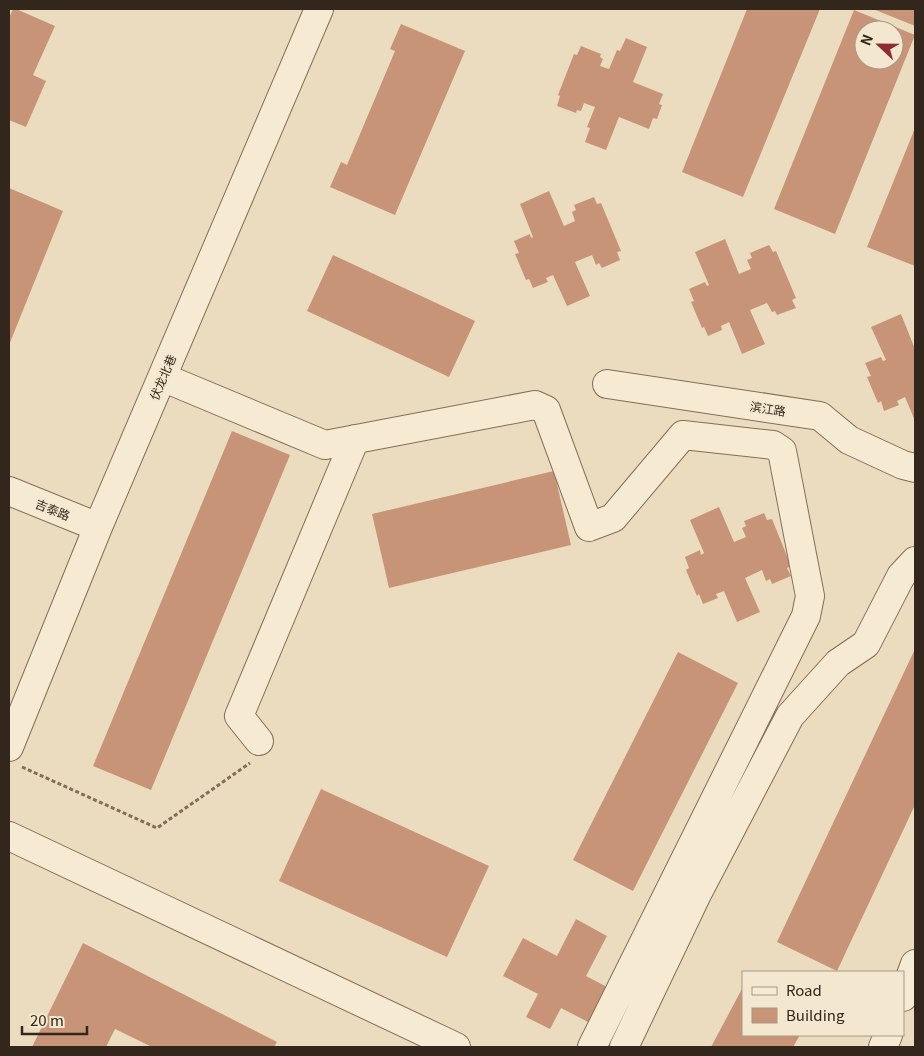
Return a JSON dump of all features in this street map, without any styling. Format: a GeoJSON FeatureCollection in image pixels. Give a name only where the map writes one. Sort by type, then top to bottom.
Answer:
{"type":"FeatureCollection","features":[{"type":"Feature","properties":{"kind":"street","name":"伏龙北巷"},"geometry":{"type":"LineString","coordinates":[[13,756],[98,527],[319,9]]}},
{"type":"Feature","properties":{"kind":"street"},"geometry":{"type":"LineString","coordinates":[[162,377],[324,445],[343,468]]}},
{"type":"Feature","properties":{"kind":"street","name":"滨江路"},"geometry":{"type":"LineString","coordinates":[[607,384],[820,416],[849,440],[903,466],[915,468]]}},
{"type":"Feature","properties":{"kind":"street"},"geometry":{"type":"LineString","coordinates":[[324,445],[534,405],[546,410],[588,528],[613,518],[683,435],[773,445],[782,451],[810,596],[806,616],[592,1047]]}},
{"type":"Feature","properties":{"kind":"street"},"geometry":{"type":"LineString","coordinates":[[260,741],[239,716],[355,439]]}},
{"type":"Feature","properties":{"kind":"street","name":"吉泰路"},"geometry":{"type":"LineString","coordinates":[[9,491],[98,527]]}},
{"type":"Feature","properties":{"kind":"street"},"geometry":{"type":"LineString","coordinates":[[624,1047],[697,894],[790,716],[838,663],[866,644],[901,576],[915,561]]}},
{"type":"Feature","properties":{"kind":"street"},"geometry":{"type":"LineString","coordinates":[[9,836],[456,1047]]}},
{"type":"Feature","properties":{"kind":"street"},"geometry":{"type":"LineString","coordinates":[[904,993],[915,964]]}},
{"type":"Feature","properties":{"kind":"path"},"geometry":{"type":"LineString","coordinates":[[13,756],[157,828],[269,750],[260,741]]}},
{"type":"Feature","properties":{"kind":"building"},"geometry":{"type":"Polygon","coordinates":[[[13,9],[55,26],[33,75],[46,81],[26,127],[9,120],[9,18],[13,9]]]}},
{"type":"Feature","properties":{"kind":"building"},"geometry":{"type":"Polygon","coordinates":[[[747,9],[820,9],[743,197],[682,172],[747,9]]]}},
{"type":"Feature","properties":{"kind":"building"},"geometry":{"type":"Polygon","coordinates":[[[873,9],[915,9],[915,26],[873,9]]]}},
{"type":"Feature","properties":{"kind":"building"},"geometry":{"type":"Polygon","coordinates":[[[854,10],[878,20],[854,20],[854,70],[901,70],[835,234],[774,209],[854,10]]]}},
{"type":"Feature","properties":{"kind":"building"},"geometry":{"type":"Polygon","coordinates":[[[401,24],[465,51],[395,215],[330,187],[341,162],[347,165],[395,51],[390,49],[401,24]]]}},
{"type":"Feature","properties":{"kind":"building"},"geometry":{"type":"Polygon","coordinates":[[[904,30],[915,35],[904,62],[904,30]]]}},
{"type":"Feature","properties":{"kind":"building"},"geometry":{"type":"Polygon","coordinates":[[[626,38],[647,47],[633,82],[663,94],[659,104],[662,105],[657,119],[653,118],[649,129],[619,117],[606,150],[585,142],[590,128],[587,127],[595,107],[584,103],[581,111],[577,110],[576,113],[557,106],[560,96],[558,95],[574,54],[577,55],[581,46],[601,54],[600,57],[603,59],[600,66],[609,69],[617,50],[620,51],[626,38]]]}},
{"type":"Feature","properties":{"kind":"building"},"geometry":{"type":"Polygon","coordinates":[[[915,128],[915,266],[867,247],[915,128]]]}},
{"type":"Feature","properties":{"kind":"building"},"geometry":{"type":"Polygon","coordinates":[[[9,188],[63,211],[9,345],[9,188]]]}},
{"type":"Feature","properties":{"kind":"building"},"geometry":{"type":"Polygon","coordinates":[[[549,191],[564,226],[575,221],[572,212],[576,210],[574,205],[594,197],[597,204],[601,203],[621,251],[617,252],[620,260],[602,268],[599,263],[596,265],[592,255],[575,262],[590,296],[567,306],[553,275],[546,278],[548,282],[533,288],[529,279],[526,280],[515,254],[519,253],[514,241],[530,234],[531,238],[533,237],[520,204],[549,191]]]}},
{"type":"Feature","properties":{"kind":"building"},"geometry":{"type":"Polygon","coordinates":[[[725,239],[739,274],[751,269],[747,260],[752,258],[750,253],[769,245],[773,252],[776,251],[796,298],[792,300],[796,308],[777,315],[775,311],[772,312],[767,303],[750,310],[765,344],[742,354],[729,322],[721,326],[722,330],[708,336],[704,327],[702,328],[691,302],[694,301],[689,289],[705,282],[707,286],[709,285],[695,252],[725,239]]]}},
{"type":"Feature","properties":{"kind":"building"},"geometry":{"type":"Polygon","coordinates":[[[333,255],[475,321],[449,377],[307,311],[333,255]]]}},
{"type":"Feature","properties":{"kind":"building"},"geometry":{"type":"Polygon","coordinates":[[[901,314],[915,349],[915,421],[905,397],[897,401],[899,405],[884,411],[881,401],[878,403],[867,377],[871,376],[865,363],[881,357],[883,361],[886,360],[871,327],[901,314]]]}},
{"type":"Feature","properties":{"kind":"building"},"geometry":{"type":"Polygon","coordinates":[[[232,431],[290,455],[151,790],[93,766],[232,431]]]}},
{"type":"Feature","properties":{"kind":"building"},"geometry":{"type":"Polygon","coordinates":[[[554,471],[571,545],[389,588],[372,514],[554,471]]]}},
{"type":"Feature","properties":{"kind":"building"},"geometry":{"type":"Polygon","coordinates":[[[719,507],[734,542],[746,537],[742,528],[746,526],[744,521],[764,513],[767,520],[772,519],[791,566],[787,568],[791,576],[772,584],[770,579],[766,581],[762,570],[745,578],[760,612],[737,622],[724,591],[716,594],[718,598],[703,604],[699,594],[697,596],[686,570],[689,568],[685,557],[700,550],[701,555],[704,553],[690,520],[719,507]]]}},
{"type":"Feature","properties":{"kind":"building"},"geometry":{"type":"Polygon","coordinates":[[[915,649],[915,805],[837,971],[777,942],[915,649]]]}},
{"type":"Feature","properties":{"kind":"building"},"geometry":{"type":"Polygon","coordinates":[[[678,652],[738,683],[633,891],[573,860],[678,652]]]}},
{"type":"Feature","properties":{"kind":"building"},"geometry":{"type":"Polygon","coordinates":[[[321,789],[489,866],[447,957],[279,881],[321,789]]]}},
{"type":"Feature","properties":{"kind":"building"},"geometry":{"type":"Polygon","coordinates":[[[576,919],[607,936],[586,976],[609,988],[590,1023],[561,1008],[550,1029],[526,1017],[538,994],[503,976],[523,938],[557,956],[576,919]]]}},
{"type":"Feature","properties":{"kind":"building"},"geometry":{"type":"Polygon","coordinates":[[[83,943],[277,1042],[274,1047],[152,1047],[115,1029],[106,1047],[32,1047],[83,943]]]}},
{"type":"Feature","properties":{"kind":"building"},"geometry":{"type":"Polygon","coordinates":[[[742,989],[742,1036],[799,1036],[793,1047],[711,1047],[742,989]]]}}]}
